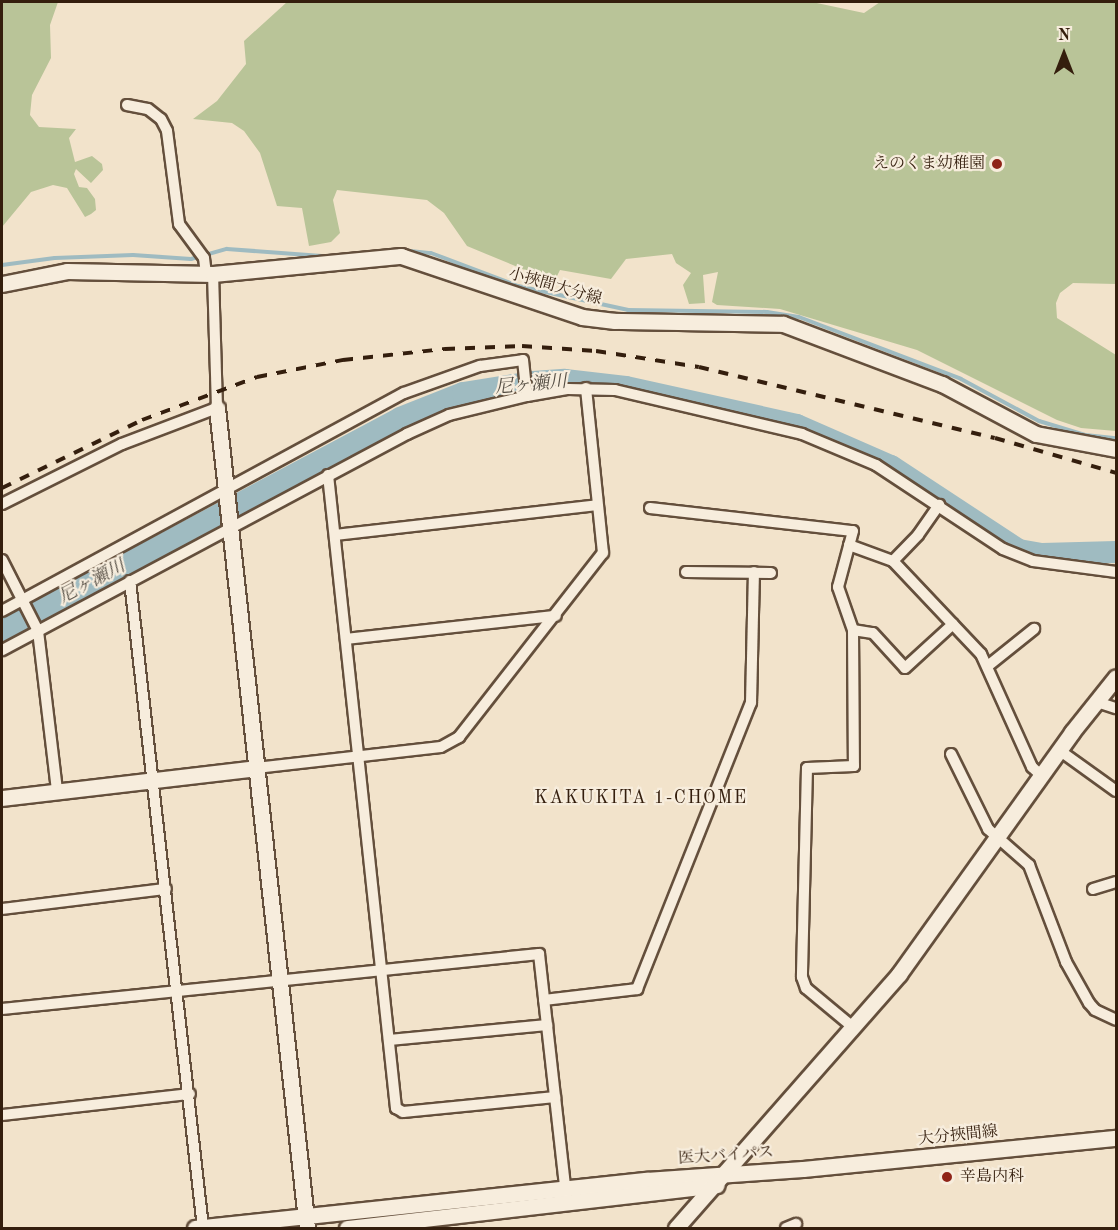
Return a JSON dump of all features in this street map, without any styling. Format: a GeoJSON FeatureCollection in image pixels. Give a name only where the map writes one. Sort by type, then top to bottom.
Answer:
{"type":"FeatureCollection","features":[{"type":"Feature","properties":{"kind":"main road","name":"小挾間大分線"},"geometry":{"type":"LineString","coordinates":[[2,284],[84,270],[209,274],[401,256],[582,317],[622,322],[783,324],[942,384],[1036,434],[1116,449]]}},
{"type":"Feature","properties":{"kind":"main road"},"geometry":{"type":"LineString","coordinates":[[218,408],[306,1222]]}},
{"type":"Feature","properties":{"kind":"main road"},"geometry":{"type":"LineString","coordinates":[[675,1228],[854,1028],[924,942],[1059,750],[1116,677]]}},
{"type":"Feature","properties":{"kind":"main road"},"geometry":{"type":"LineString","coordinates":[[2,798],[256,768]]}},
{"type":"Feature","properties":{"kind":"main road","name":"大分挾間線"},"geometry":{"type":"LineString","coordinates":[[803,1169],[1116,1138]]}},
{"type":"Feature","properties":{"kind":"main road","name":"医大バイパス"},"geometry":{"type":"LineString","coordinates":[[199,1228],[306,1222],[565,1188],[803,1169]]}},
{"type":"Feature","properties":{"kind":"main road","name":"医大バイパス"},"geometry":{"type":"LineString","coordinates":[[347,1228],[714,1185],[803,1169]]}},
{"type":"Feature","properties":{"kind":"street"},"geometry":{"type":"LineString","coordinates":[[2,504],[122,444],[218,408],[209,274],[204,258],[179,224],[167,131],[161,119],[148,109],[127,105]]}},
{"type":"Feature","properties":{"kind":"street"},"geometry":{"type":"LineString","coordinates":[[2,611],[227,494],[404,393],[480,366],[523,360],[527,391]]}},
{"type":"Feature","properties":{"kind":"street"},"geometry":{"type":"LineString","coordinates":[[256,768],[441,747],[455,740],[556,616],[603,553],[586,388]]}},
{"type":"Feature","properties":{"kind":"street"},"geometry":{"type":"LineString","coordinates":[[2,650],[229,525],[449,415],[527,391],[586,388],[632,393],[802,434],[876,465],[1004,549],[1033,561],[1116,572]]}},
{"type":"Feature","properties":{"kind":"street"},"geometry":{"type":"LineString","coordinates":[[328,475],[396,1108],[403,1112],[555,1097]]}},
{"type":"Feature","properties":{"kind":"street"},"geometry":{"type":"LineString","coordinates":[[335,535],[597,505]]}},
{"type":"Feature","properties":{"kind":"street"},"geometry":{"type":"LineString","coordinates":[[893,561],[939,505]]}},
{"type":"Feature","properties":{"kind":"street"},"geometry":{"type":"LineString","coordinates":[[650,508],[845,528],[853,531],[838,593],[853,630],[854,766],[807,768],[802,977],[806,988],[854,1028]]}},
{"type":"Feature","properties":{"kind":"street"},"geometry":{"type":"LineString","coordinates":[[849,545],[893,561],[989,665],[1032,767],[1042,776]]}},
{"type":"Feature","properties":{"kind":"street"},"geometry":{"type":"LineString","coordinates":[[2,560],[37,630],[57,791]]}},
{"type":"Feature","properties":{"kind":"street"},"geometry":{"type":"LineString","coordinates":[[686,572],[771,573]]}},
{"type":"Feature","properties":{"kind":"street"},"geometry":{"type":"LineString","coordinates":[[544,1000],[637,989],[751,703],[754,572]]}},
{"type":"Feature","properties":{"kind":"street"},"geometry":{"type":"LineString","coordinates":[[130,581],[190,1094],[199,1228]]}},
{"type":"Feature","properties":{"kind":"street"},"geometry":{"type":"LineString","coordinates":[[346,639],[556,616]]}},
{"type":"Feature","properties":{"kind":"street"},"geometry":{"type":"LineString","coordinates":[[853,630],[873,633],[905,668],[953,624]]}},
{"type":"Feature","properties":{"kind":"street"},"geometry":{"type":"LineString","coordinates":[[989,665],[1034,628]]}},
{"type":"Feature","properties":{"kind":"street"},"geometry":{"type":"LineString","coordinates":[[1097,702],[1116,708]]}},
{"type":"Feature","properties":{"kind":"street"},"geometry":{"type":"LineString","coordinates":[[1059,750],[1116,791]]}},
{"type":"Feature","properties":{"kind":"street"},"geometry":{"type":"LineString","coordinates":[[951,754],[983,822],[998,838],[1023,858],[1034,874],[1062,951],[1089,1003],[1095,1010],[1116,1020]]}},
{"type":"Feature","properties":{"kind":"street"},"geometry":{"type":"LineString","coordinates":[[1093,889],[1116,882]]}},
{"type":"Feature","properties":{"kind":"street"},"geometry":{"type":"LineString","coordinates":[[2,909],[166,889]]}},
{"type":"Feature","properties":{"kind":"street"},"geometry":{"type":"LineString","coordinates":[[2,1010],[539,954],[567,1204]]}},
{"type":"Feature","properties":{"kind":"street"},"geometry":{"type":"LineString","coordinates":[[389,1040],[547,1025]]}},
{"type":"Feature","properties":{"kind":"street"},"geometry":{"type":"LineString","coordinates":[[2,1114],[190,1094]]}},
{"type":"Feature","properties":{"kind":"green space"},"geometry":{"type":"Polygon","coordinates":[[[2,2],[58,2],[50,25],[51,58],[32,95],[30,115],[39,127],[76,129],[69,138],[75,162],[92,156],[102,164],[103,170],[91,183],[76,169],[74,174],[79,187],[87,188],[95,199],[96,210],[85,217],[67,188],[53,185],[31,192],[2,227],[2,2]]]}},
{"type":"Feature","properties":{"kind":"green space"},"geometry":{"type":"Polygon","coordinates":[[[287,2],[812,2],[864,13],[880,2],[1116,2],[1116,284],[1073,283],[1060,293],[1056,303],[1057,318],[1116,355],[1116,431],[1081,428],[1057,420],[917,350],[780,309],[717,305],[712,302],[718,272],[703,275],[705,303],[689,304],[683,285],[691,273],[676,263],[672,254],[626,259],[611,279],[560,270],[557,276],[532,273],[467,246],[444,213],[427,200],[337,190],[333,200],[340,233],[331,242],[309,246],[302,208],[277,206],[260,153],[244,131],[232,123],[193,119],[217,101],[246,64],[244,41],[287,2]]]}},
{"type":"Feature","properties":{"kind":"waterway"},"geometry":{"type":"LineString","coordinates":[[2,265],[55,258],[133,255],[191,259],[227,249],[322,256]]}},
{"type":"Feature","properties":{"kind":"waterway"},"geometry":{"type":"LineString","coordinates":[[401,250],[431,253],[518,286],[628,310],[767,312],[799,317],[961,379],[1039,421],[1085,435],[1116,438]]}},
{"type":"Feature","properties":{"kind":"waterway","name":"尼ヶ瀬川"},"geometry":{"type":"LineString","coordinates":[[2,630],[400,418],[463,393],[533,382],[565,380],[626,387],[797,425],[891,466],[1019,550],[1042,554],[1116,552]]}},
{"type":"Feature","properties":{"kind":"railway"},"geometry":{"type":"LineString","coordinates":[[2,488],[142,420],[257,377],[343,360],[445,349],[522,346],[596,351],[699,367],[995,438],[1116,473]]}},
{"type":"Feature","properties":{"kind":"place","name":"えのくま幼稚園"},"geometry":{"type":"Point","coordinates":[997,164]}},
{"type":"Feature","properties":{"kind":"place","name":"辛島内科"},"geometry":{"type":"Point","coordinates":[947,1177]}},
{"type":"Feature","properties":{"kind":"district","name":"KAKUKITA 1-CHOME"},"geometry":{"type":"Point","coordinates":[641,798]}}]}
